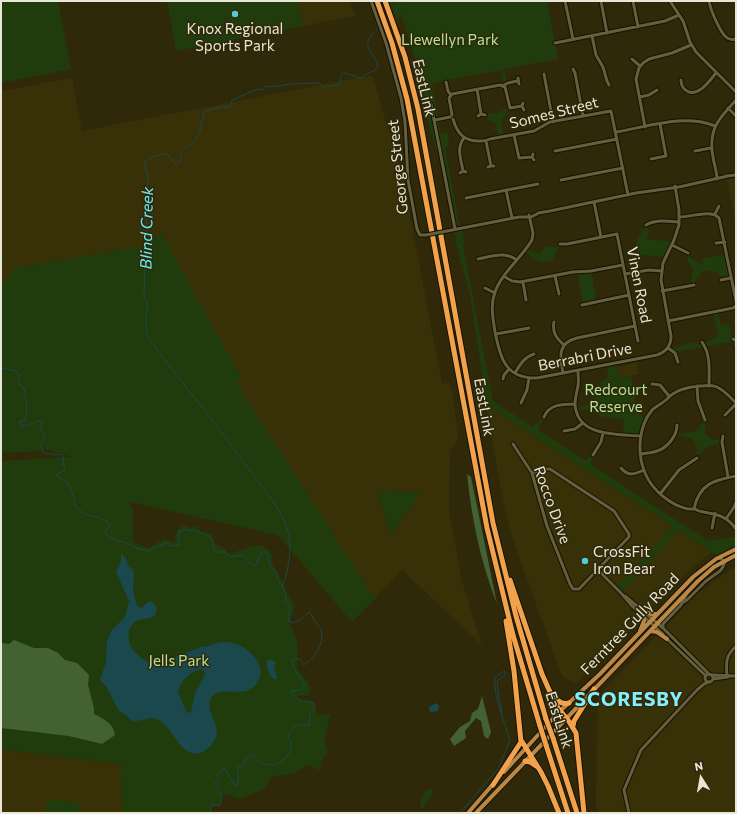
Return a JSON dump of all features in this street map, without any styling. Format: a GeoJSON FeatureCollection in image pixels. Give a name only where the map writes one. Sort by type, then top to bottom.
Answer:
{"type":"FeatureCollection","features":[{"type":"Feature","properties":{"kind":"highway","name":"EastLink"},"geometry":{"type":"LineString","coordinates":[[377,1],[382,12],[402,76],[410,110],[487,528],[512,635],[568,813]]}},
{"type":"Feature","properties":{"kind":"highway","name":"EastLink"},"geometry":{"type":"LineString","coordinates":[[386,4],[405,56],[418,109],[480,457],[503,564],[522,637],[546,719],[577,813]]}},
{"type":"Feature","properties":{"kind":"highway"},"geometry":{"type":"LineString","coordinates":[[487,528],[512,659],[521,739],[520,744],[493,784]]}},
{"type":"Feature","properties":{"kind":"highway"},"geometry":{"type":"LineString","coordinates":[[503,564],[548,688],[560,711],[573,726],[578,740],[584,813]]}},
{"type":"Feature","properties":{"kind":"highway"},"geometry":{"type":"LineString","coordinates":[[548,688],[558,701],[564,704],[569,703]]}},
{"type":"Feature","properties":{"kind":"highway"},"geometry":{"type":"LineString","coordinates":[[573,726],[574,721],[594,689]]}},
{"type":"Feature","properties":{"kind":"highway"},"geometry":{"type":"LineString","coordinates":[[521,739],[545,779],[559,813]]}},
{"type":"Feature","properties":{"kind":"highway"},"geometry":{"type":"LineString","coordinates":[[525,761],[536,766],[545,779]]}},
{"type":"Feature","properties":{"kind":"main road","name":"Ferntree Gully Road"},"geometry":{"type":"LineString","coordinates":[[468,813],[560,711],[600,674],[693,577],[718,558],[736,549]]}},
{"type":"Feature","properties":{"kind":"main road","name":"Ferntree Gully Road"},"geometry":{"type":"LineString","coordinates":[[476,813],[706,573],[736,555]]}},
{"type":"Feature","properties":{"kind":"main road"},"geometry":{"type":"LineString","coordinates":[[642,610],[652,614],[657,614]]}},
{"type":"Feature","properties":{"kind":"main road"},"geometry":{"type":"LineString","coordinates":[[639,633],[644,617]]}},
{"type":"Feature","properties":{"kind":"main road"},"geometry":{"type":"LineString","coordinates":[[650,631],[657,632],[667,639]]}},
{"type":"Feature","properties":{"kind":"street","name":"George Street"},"geometry":{"type":"LineString","coordinates":[[371,1],[384,34],[403,106],[408,180],[416,229],[420,234],[426,235],[512,218],[530,216],[628,195],[686,185],[716,177],[736,175]]}},
{"type":"Feature","properties":{"kind":"street"},"geometry":{"type":"LineString","coordinates":[[565,1],[572,39]]}},
{"type":"Feature","properties":{"kind":"street"},"geometry":{"type":"LineString","coordinates":[[601,1],[607,33]]}},
{"type":"Feature","properties":{"kind":"street"},"geometry":{"type":"LineString","coordinates":[[633,1],[638,26]]}},
{"type":"Feature","properties":{"kind":"street"},"geometry":{"type":"LineString","coordinates":[[670,1],[685,26],[691,45],[698,56],[736,92]]}},
{"type":"Feature","properties":{"kind":"street"},"geometry":{"type":"LineString","coordinates":[[709,1],[710,9],[724,35],[730,39],[736,39]]}},
{"type":"Feature","properties":{"kind":"street"},"geometry":{"type":"LineString","coordinates":[[555,42],[668,21],[679,15]]}},
{"type":"Feature","properties":{"kind":"street"},"geometry":{"type":"LineString","coordinates":[[592,36],[596,55],[603,67],[609,85]]}},
{"type":"Feature","properties":{"kind":"street"},"geometry":{"type":"LineString","coordinates":[[645,127],[636,75],[640,66],[649,59],[672,53],[691,45]]}},
{"type":"Feature","properties":{"kind":"street"},"geometry":{"type":"LineString","coordinates":[[632,59],[640,66]]}},
{"type":"Feature","properties":{"kind":"street"},"geometry":{"type":"LineString","coordinates":[[573,69],[584,116]]}},
{"type":"Feature","properties":{"kind":"street"},"geometry":{"type":"LineString","coordinates":[[682,80],[682,85],[685,90],[694,93],[699,91],[716,73]]}},
{"type":"Feature","properties":{"kind":"street"},"geometry":{"type":"LineString","coordinates":[[544,74],[553,122]]}},
{"type":"Feature","properties":{"kind":"street"},"geometry":{"type":"LineString","coordinates":[[451,95],[499,85],[504,86],[508,83],[518,81]]}},
{"type":"Feature","properties":{"kind":"street"},"geometry":{"type":"LineString","coordinates":[[446,82],[448,91],[451,95]]}},
{"type":"Feature","properties":{"kind":"street"},"geometry":{"type":"LineString","coordinates":[[504,86],[509,107],[512,108],[523,106]]}},
{"type":"Feature","properties":{"kind":"street"},"geometry":{"type":"LineString","coordinates":[[476,89],[482,115]]}},
{"type":"Feature","properties":{"kind":"street"},"geometry":{"type":"LineString","coordinates":[[640,97],[650,95],[657,90]]}},
{"type":"Feature","properties":{"kind":"street"},"geometry":{"type":"LineString","coordinates":[[451,95],[449,99],[451,117],[456,129],[464,138],[459,148],[463,172]]}},
{"type":"Feature","properties":{"kind":"street"},"geometry":{"type":"LineString","coordinates":[[716,177],[711,148],[712,136],[715,126],[720,118],[736,100]]}},
{"type":"Feature","properties":{"kind":"street"},"geometry":{"type":"LineString","coordinates":[[431,104],[456,229]]}},
{"type":"Feature","properties":{"kind":"street"},"geometry":{"type":"LineString","coordinates":[[728,108],[736,116]]}},
{"type":"Feature","properties":{"kind":"street","name":"Somes Street"},"geometry":{"type":"LineString","coordinates":[[464,138],[474,141],[486,141],[534,131],[546,123],[611,111],[628,195]]}},
{"type":"Feature","properties":{"kind":"street"},"geometry":{"type":"LineString","coordinates":[[435,120],[451,117]]}},
{"type":"Feature","properties":{"kind":"street"},"geometry":{"type":"LineString","coordinates":[[616,132],[689,120],[704,122],[715,126]]}},
{"type":"Feature","properties":{"kind":"street"},"geometry":{"type":"LineString","coordinates":[[651,159],[666,156],[660,124]]}},
{"type":"Feature","properties":{"kind":"street"},"geometry":{"type":"LineString","coordinates":[[514,135],[519,158],[533,157]]}},
{"type":"Feature","properties":{"kind":"street"},"geometry":{"type":"LineString","coordinates":[[555,151],[617,139]]}},
{"type":"Feature","properties":{"kind":"street"},"geometry":{"type":"LineString","coordinates":[[486,141],[491,166]]}},
{"type":"Feature","properties":{"kind":"street"},"geometry":{"type":"LineString","coordinates":[[695,151],[711,148]]}},
{"type":"Feature","properties":{"kind":"street"},"geometry":{"type":"LineString","coordinates":[[561,180],[623,168]]}},
{"type":"Feature","properties":{"kind":"street"},"geometry":{"type":"LineString","coordinates":[[466,198],[538,184]]}},
{"type":"Feature","properties":{"kind":"street"},"geometry":{"type":"LineString","coordinates":[[674,187],[677,195],[679,222],[676,236],[666,257],[662,271],[662,291],[671,338],[668,348],[676,354],[678,362]]}},
{"type":"Feature","properties":{"kind":"street"},"geometry":{"type":"LineString","coordinates":[[506,190],[512,218]]}},
{"type":"Feature","properties":{"kind":"street"},"geometry":{"type":"LineString","coordinates":[[560,244],[601,237],[594,202]]}},
{"type":"Feature","properties":{"kind":"street"},"geometry":{"type":"LineString","coordinates":[[715,214],[719,206]]}},
{"type":"Feature","properties":{"kind":"street"},"geometry":{"type":"LineString","coordinates":[[679,217],[689,217],[707,213],[715,214],[720,220],[736,301]]}},
{"type":"Feature","properties":{"kind":"street","name":"Berrabri Drive"},"geometry":{"type":"LineString","coordinates":[[530,216],[533,233],[532,240],[504,277],[495,293],[492,310],[500,355],[509,369],[529,378],[539,378],[657,355],[668,348]]}},
{"type":"Feature","properties":{"kind":"street"},"geometry":{"type":"LineString","coordinates":[[646,225],[651,222],[660,221],[679,222]]}},
{"type":"Feature","properties":{"kind":"street","name":"Vinen Road"},"geometry":{"type":"LineString","coordinates":[[601,237],[618,234],[638,341]]}},
{"type":"Feature","properties":{"kind":"street"},"geometry":{"type":"LineString","coordinates":[[716,243],[724,242]]}},
{"type":"Feature","properties":{"kind":"street"},"geometry":{"type":"LineString","coordinates":[[672,245],[688,253]]}},
{"type":"Feature","properties":{"kind":"street"},"geometry":{"type":"LineString","coordinates":[[478,259],[504,254],[517,260]]}},
{"type":"Feature","properties":{"kind":"street"},"geometry":{"type":"LineString","coordinates":[[504,277],[512,281],[523,282],[573,272],[592,271],[623,265]]}},
{"type":"Feature","properties":{"kind":"street"},"geometry":{"type":"LineString","coordinates":[[625,274],[649,270],[662,271]]}},
{"type":"Feature","properties":{"kind":"street"},"geometry":{"type":"LineString","coordinates":[[555,276],[559,294]]}},
{"type":"Feature","properties":{"kind":"street"},"geometry":{"type":"LineString","coordinates":[[721,280],[731,278]]}},
{"type":"Feature","properties":{"kind":"street"},"geometry":{"type":"LineString","coordinates":[[523,282],[526,300]]}},
{"type":"Feature","properties":{"kind":"street"},"geometry":{"type":"LineString","coordinates":[[662,291],[694,285]]}},
{"type":"Feature","properties":{"kind":"street"},"geometry":{"type":"LineString","coordinates":[[485,288],[495,293]]}},
{"type":"Feature","properties":{"kind":"street"},"geometry":{"type":"LineString","coordinates":[[582,305],[629,295]]}},
{"type":"Feature","properties":{"kind":"street"},"geometry":{"type":"LineString","coordinates":[[668,321],[733,308],[736,306]]}},
{"type":"Feature","properties":{"kind":"street"},"geometry":{"type":"LineString","coordinates":[[554,322],[554,334],[564,345]]}},
{"type":"Feature","properties":{"kind":"street"},"geometry":{"type":"LineString","coordinates":[[563,373],[560,356],[564,345],[575,338],[635,326]]}},
{"type":"Feature","properties":{"kind":"street"},"geometry":{"type":"LineString","coordinates":[[496,334],[529,328]]}},
{"type":"Feature","properties":{"kind":"street"},"geometry":{"type":"LineString","coordinates":[[733,339],[736,340],[736,348]]}},
{"type":"Feature","properties":{"kind":"street"},"geometry":{"type":"LineString","coordinates":[[702,342],[709,362],[709,386]]}},
{"type":"Feature","properties":{"kind":"street"},"geometry":{"type":"LineString","coordinates":[[515,373],[524,359],[534,354]]}},
{"type":"Feature","properties":{"kind":"street"},"geometry":{"type":"LineString","coordinates":[[503,379],[504,375],[509,369]]}},
{"type":"Feature","properties":{"kind":"street"},"geometry":{"type":"LineString","coordinates":[[578,371],[579,383],[575,404],[577,413],[583,423],[591,430],[603,433],[640,436]]}},
{"type":"Feature","properties":{"kind":"street"},"geometry":{"type":"LineString","coordinates":[[521,404],[527,390],[529,378]]}},
{"type":"Feature","properties":{"kind":"street"},"geometry":{"type":"LineString","coordinates":[[652,384],[660,385],[669,396]]}},
{"type":"Feature","properties":{"kind":"street"},"geometry":{"type":"LineString","coordinates":[[699,386],[698,401],[705,420]]}},
{"type":"Feature","properties":{"kind":"street"},"geometry":{"type":"LineString","coordinates":[[725,415],[736,403],[720,389],[709,386],[684,389],[669,396],[650,414],[645,422],[640,436],[641,454],[644,470],[649,481],[660,494],[679,506],[715,514],[726,519],[736,529]]}},
{"type":"Feature","properties":{"kind":"street"},"geometry":{"type":"LineString","coordinates":[[544,417],[554,406],[562,404],[575,404]]}},
{"type":"Feature","properties":{"kind":"street"},"geometry":{"type":"LineString","coordinates":[[564,431],[575,429],[583,423]]}},
{"type":"Feature","properties":{"kind":"street"},"geometry":{"type":"LineString","coordinates":[[641,454],[657,451],[663,448],[675,435],[677,425]]}},
{"type":"Feature","properties":{"kind":"street"},"geometry":{"type":"LineString","coordinates":[[593,455],[601,442],[603,433]]}},
{"type":"Feature","properties":{"kind":"street"},"geometry":{"type":"LineString","coordinates":[[723,436],[722,442],[728,477]]}},
{"type":"Feature","properties":{"kind":"street","name":"Rocco Drive"},"geometry":{"type":"LineString","coordinates":[[513,444],[532,473],[548,527],[571,587],[575,590],[580,588],[598,570]]}},
{"type":"Feature","properties":{"kind":"street"},"geometry":{"type":"LineString","coordinates":[[660,494],[679,470],[697,458]]}},
{"type":"Feature","properties":{"kind":"street"},"geometry":{"type":"LineString","coordinates":[[532,473],[545,468],[550,469],[616,514],[629,536],[598,570],[631,605],[644,617],[656,625],[667,639],[709,682]]}},
{"type":"Feature","properties":{"kind":"street"},"geometry":{"type":"LineString","coordinates":[[621,468],[626,473],[630,474],[644,470]]}},
{"type":"Feature","properties":{"kind":"street"},"geometry":{"type":"LineString","coordinates":[[694,509],[698,495],[706,486],[716,480],[736,476]]}},
{"type":"Feature","properties":{"kind":"street"},"geometry":{"type":"LineString","coordinates":[[726,519],[736,502]]}},
{"type":"Feature","properties":{"kind":"street"},"geometry":{"type":"LineString","coordinates":[[712,528],[715,514]]}},
{"type":"Feature","properties":{"kind":"street"},"geometry":{"type":"LineString","coordinates":[[682,603],[720,572],[725,561],[718,558]]}},
{"type":"Feature","properties":{"kind":"street"},"geometry":{"type":"LineString","coordinates":[[663,628],[663,624],[677,610],[690,590]]}},
{"type":"Feature","properties":{"kind":"street"},"geometry":{"type":"LineString","coordinates":[[622,594],[635,603],[651,621]]}},
{"type":"Feature","properties":{"kind":"street"},"geometry":{"type":"LineString","coordinates":[[668,612],[677,610]]}},
{"type":"Feature","properties":{"kind":"street"},"geometry":{"type":"LineString","coordinates":[[656,625],[663,628],[712,676]]}},
{"type":"Feature","properties":{"kind":"street"},"geometry":{"type":"LineString","coordinates":[[727,676],[727,659],[729,654],[736,646]]}},
{"type":"Feature","properties":{"kind":"street"},"geometry":{"type":"LineString","coordinates":[[697,690],[704,684],[711,682],[712,676]]}},
{"type":"Feature","properties":{"kind":"street"},"geometry":{"type":"LineString","coordinates":[[629,813],[625,788],[641,750],[697,690],[706,678],[712,676],[736,676]]}},
{"type":"Feature","properties":{"kind":"shaded area"},"geometry":{"type":"Polygon","coordinates":[[[298,1],[350,1],[355,16],[303,26],[298,1]]]}},
{"type":"Feature","properties":{"kind":"shaded area"},"geometry":{"type":"Polygon","coordinates":[[[372,75],[403,178],[442,384],[449,382],[453,395],[458,440],[450,451],[449,512],[462,582],[482,645],[402,570],[352,622],[278,535],[126,501],[1,335],[1,91],[72,78],[82,131],[372,75]],[[377,491],[391,534],[420,493],[377,491]]]}},
{"type":"Feature","properties":{"kind":"shaded area"},"geometry":{"type":"Polygon","coordinates":[[[736,178],[736,223],[727,180],[736,178]]]}},
{"type":"Feature","properties":{"kind":"shaded area"},"geometry":{"type":"Polygon","coordinates":[[[637,362],[639,374],[622,378],[618,375],[616,367],[637,362]]]}},
{"type":"Feature","properties":{"kind":"shaded area"},"geometry":{"type":"Polygon","coordinates":[[[485,404],[712,552],[691,569],[576,684],[562,676],[519,557],[506,515],[485,404]]]}},
{"type":"Feature","properties":{"kind":"shaded area"},"geometry":{"type":"Polygon","coordinates":[[[736,566],[736,813],[598,813],[596,804],[598,696],[692,599],[704,588],[736,566]]]}},
{"type":"Feature","properties":{"kind":"shaded area"},"geometry":{"type":"Polygon","coordinates":[[[1,750],[121,763],[123,813],[1,813],[1,750]]]}},
{"type":"Feature","properties":{"kind":"green space"},"geometry":{"type":"Polygon","coordinates":[[[1,1],[58,1],[71,69],[1,83],[1,1]]]}},
{"type":"Feature","properties":{"kind":"green space","name":"Knox Regional Sports Park"},"geometry":{"type":"Polygon","coordinates":[[[167,1],[298,1],[303,26],[176,51],[167,1]]]}},
{"type":"Feature","properties":{"kind":"green space","name":"Llewellyn Park"},"geometry":{"type":"Polygon","coordinates":[[[547,1],[558,59],[504,69],[507,83],[504,85],[501,70],[432,83],[441,134],[448,133],[449,146],[445,147],[460,228],[462,228],[465,244],[463,245],[493,401],[533,427],[544,417],[538,430],[586,461],[589,456],[593,455],[593,459],[590,464],[708,541],[736,536],[736,549],[720,557],[678,530],[621,593],[616,587],[673,526],[483,403],[482,372],[470,296],[456,244],[455,230],[453,230],[441,164],[428,123],[422,91],[412,66],[417,65],[401,14],[399,16],[398,24],[390,2],[547,1]]]}},
{"type":"Feature","properties":{"kind":"green space"},"geometry":{"type":"Polygon","coordinates":[[[509,107],[501,123],[504,137],[498,138],[496,124],[485,117],[485,113],[496,114],[509,107]]]}},
{"type":"Feature","properties":{"kind":"green space"},"geometry":{"type":"Polygon","coordinates":[[[646,225],[648,229],[647,239],[674,242],[666,257],[639,255],[636,242],[646,225]]]}},
{"type":"Feature","properties":{"kind":"green space","name":"Jells Park"},"geometry":{"type":"Polygon","coordinates":[[[163,233],[173,255],[242,379],[236,383],[375,599],[352,622],[278,535],[127,501],[133,508],[133,542],[148,548],[164,539],[175,543],[177,530],[184,525],[189,528],[196,526],[201,532],[212,534],[214,543],[229,554],[252,546],[262,545],[272,554],[272,564],[281,579],[282,585],[295,606],[290,623],[298,644],[297,668],[311,687],[309,695],[297,696],[301,700],[313,701],[317,715],[331,714],[324,740],[328,753],[321,761],[320,770],[308,765],[297,772],[272,777],[265,788],[238,799],[228,795],[222,795],[220,806],[213,805],[210,810],[213,813],[123,813],[120,763],[1,750],[1,461],[73,457],[45,449],[43,446],[44,451],[1,453],[1,285],[15,268],[131,248],[146,244],[163,233]]]}},
{"type":"Feature","properties":{"kind":"green space"},"geometry":{"type":"Polygon","coordinates":[[[560,244],[552,261],[541,263],[524,251],[525,249],[539,254],[544,247],[556,247],[560,244]]]}},
{"type":"Feature","properties":{"kind":"green space"},"geometry":{"type":"Polygon","coordinates":[[[688,253],[690,258],[703,264],[702,259],[727,254],[731,278],[721,280],[721,276],[713,271],[704,270],[696,279],[694,285],[691,281],[693,270],[687,259],[688,253]]]}},
{"type":"Feature","properties":{"kind":"green space"},"geometry":{"type":"Polygon","coordinates":[[[591,271],[597,302],[583,305],[577,272],[591,271]]]}},
{"type":"Feature","properties":{"kind":"green space"},"geometry":{"type":"Polygon","coordinates":[[[718,311],[721,325],[729,324],[733,339],[731,342],[674,352],[671,349],[688,343],[704,344],[718,336],[713,312],[718,311]]]}},
{"type":"Feature","properties":{"kind":"green space","name":"Redcourt Reserve"},"geometry":{"type":"Polygon","coordinates":[[[616,363],[618,376],[622,378],[631,376],[638,414],[647,419],[640,436],[623,435],[624,420],[600,416],[590,409],[576,410],[575,408],[591,404],[600,389],[601,381],[607,379],[608,365],[616,363]]]}},
{"type":"Feature","properties":{"kind":"green space"},"geometry":{"type":"Polygon","coordinates":[[[705,420],[705,434],[712,439],[722,440],[722,443],[704,449],[697,458],[696,444],[693,439],[676,434],[695,432],[705,420]]]}},
{"type":"Feature","properties":{"kind":"green space"},"geometry":{"type":"Polygon","coordinates":[[[467,474],[471,477],[497,604],[481,556],[471,508],[467,474]]]}},
{"type":"Feature","properties":{"kind":"green space"},"geometry":{"type":"Polygon","coordinates":[[[377,490],[421,493],[391,534],[377,490]]]}},
{"type":"Feature","properties":{"kind":"green space"},"geometry":{"type":"Polygon","coordinates":[[[14,640],[34,648],[48,648],[58,653],[65,660],[77,663],[89,675],[88,685],[94,708],[94,714],[110,724],[115,735],[102,744],[69,736],[1,728],[1,643],[9,644],[14,640]]]}},
{"type":"Feature","properties":{"kind":"green space"},"geometry":{"type":"Polygon","coordinates":[[[482,696],[491,732],[488,739],[484,736],[481,721],[476,718],[465,731],[466,738],[454,746],[450,739],[460,727],[470,721],[472,713],[478,709],[482,696]]]}},
{"type":"Feature","properties":{"kind":"green space"},"geometry":{"type":"Polygon","coordinates":[[[432,788],[431,796],[426,800],[426,804],[422,809],[420,807],[421,800],[426,790],[432,788]]]}},
{"type":"Feature","properties":{"kind":"green space"},"geometry":{"type":"Polygon","coordinates":[[[47,799],[80,803],[79,813],[46,813],[47,799]]]}},
{"type":"Feature","properties":{"kind":"water"},"geometry":{"type":"Polygon","coordinates":[[[121,553],[126,559],[128,566],[133,570],[133,591],[137,605],[141,608],[150,601],[155,604],[156,613],[154,616],[135,621],[129,629],[129,641],[131,647],[142,659],[151,663],[157,663],[204,646],[206,647],[217,643],[231,642],[246,649],[257,661],[260,668],[260,676],[257,683],[252,688],[239,692],[220,692],[211,698],[209,704],[210,710],[217,732],[216,738],[212,744],[203,752],[189,752],[183,748],[169,729],[159,720],[149,718],[132,721],[119,711],[106,686],[100,680],[106,662],[107,641],[111,631],[125,617],[129,601],[116,572],[121,561],[121,553]],[[201,669],[196,671],[186,677],[182,683],[178,692],[187,713],[191,712],[195,693],[206,673],[201,669]]]}},
{"type":"Feature","properties":{"kind":"water"},"geometry":{"type":"Polygon","coordinates":[[[270,659],[276,663],[274,668],[277,677],[276,679],[273,679],[267,669],[267,662],[270,659]]]}},
{"type":"Feature","properties":{"kind":"water"},"geometry":{"type":"Polygon","coordinates":[[[436,703],[439,706],[438,711],[430,712],[429,707],[436,703]]]}},
{"type":"Feature","properties":{"kind":"waterway","name":"Blind Creek"},"geometry":{"type":"LineString","coordinates":[[392,16],[401,1]]}},
{"type":"Feature","properties":{"kind":"waterway","name":"Blind Creek"},"geometry":{"type":"LineString","coordinates":[[376,30],[379,27]]}},
{"type":"Feature","properties":{"kind":"waterway","name":"Blind Creek"},"geometry":{"type":"LineString","coordinates":[[283,585],[287,572],[290,541],[289,534],[281,514],[273,501],[157,350],[146,333],[146,312],[148,307],[144,294],[148,173],[145,167],[145,162],[152,157],[166,153],[175,164],[180,162],[180,157],[183,150],[198,136],[205,111],[222,107],[230,107],[232,100],[258,89],[261,90],[264,87],[291,84],[320,83],[322,87],[339,85],[341,76],[345,73],[362,78],[378,68],[375,58],[368,47],[368,43],[374,32]]}},
{"type":"Feature","properties":{"kind":"waterway"},"geometry":{"type":"LineString","coordinates":[[1,368],[16,371],[19,375],[19,385],[24,388],[26,413],[25,420],[19,422],[21,426],[27,426],[37,421],[42,422],[41,430],[45,437],[41,444],[43,453],[63,455],[65,470],[57,474],[58,477],[68,483],[75,501],[74,504],[77,508],[85,514],[106,520],[108,524],[111,525],[106,529],[105,532],[107,535],[118,541],[148,551],[168,543],[169,545],[173,546],[180,545],[178,535],[180,531],[185,529],[202,533],[210,537],[214,544],[213,546],[215,552],[226,552],[226,554],[231,557],[243,555],[250,563],[254,565],[256,565],[261,552],[267,552],[270,565],[277,573],[277,578],[280,584],[282,584],[286,596],[285,602],[290,607],[288,620],[292,623],[297,622],[309,612],[320,629],[322,640],[318,650],[312,658],[304,665],[300,659],[293,659],[292,661],[294,668],[305,686],[300,690],[292,691],[291,693],[299,700],[313,703],[315,706],[310,714],[309,725],[296,725],[291,730],[288,735],[291,743],[291,750],[280,762],[272,765],[259,762],[253,755],[247,756],[243,766],[238,767],[238,786],[233,783],[224,768],[218,774],[218,780],[215,783],[221,794],[222,800],[219,806],[213,805],[210,810],[213,813]]}},
{"type":"Feature","properties":{"kind":"waterway"},"geometry":{"type":"LineString","coordinates":[[460,813],[498,769],[510,740],[498,701],[495,685],[495,678],[504,671],[506,675],[498,680],[497,685],[502,714]]}},
{"type":"Feature","properties":{"kind":"place","name":"Knox Regional Sports Park"},"geometry":{"type":"Point","coordinates":[235,14]}},
{"type":"Feature","properties":{"kind":"place","name":"CrossFit Iron Bear"},"geometry":{"type":"Point","coordinates":[585,561]}},
{"type":"Feature","properties":{"kind":"district","name":"SCORESBY"},"geometry":{"type":"Point","coordinates":[629,700]}}]}
